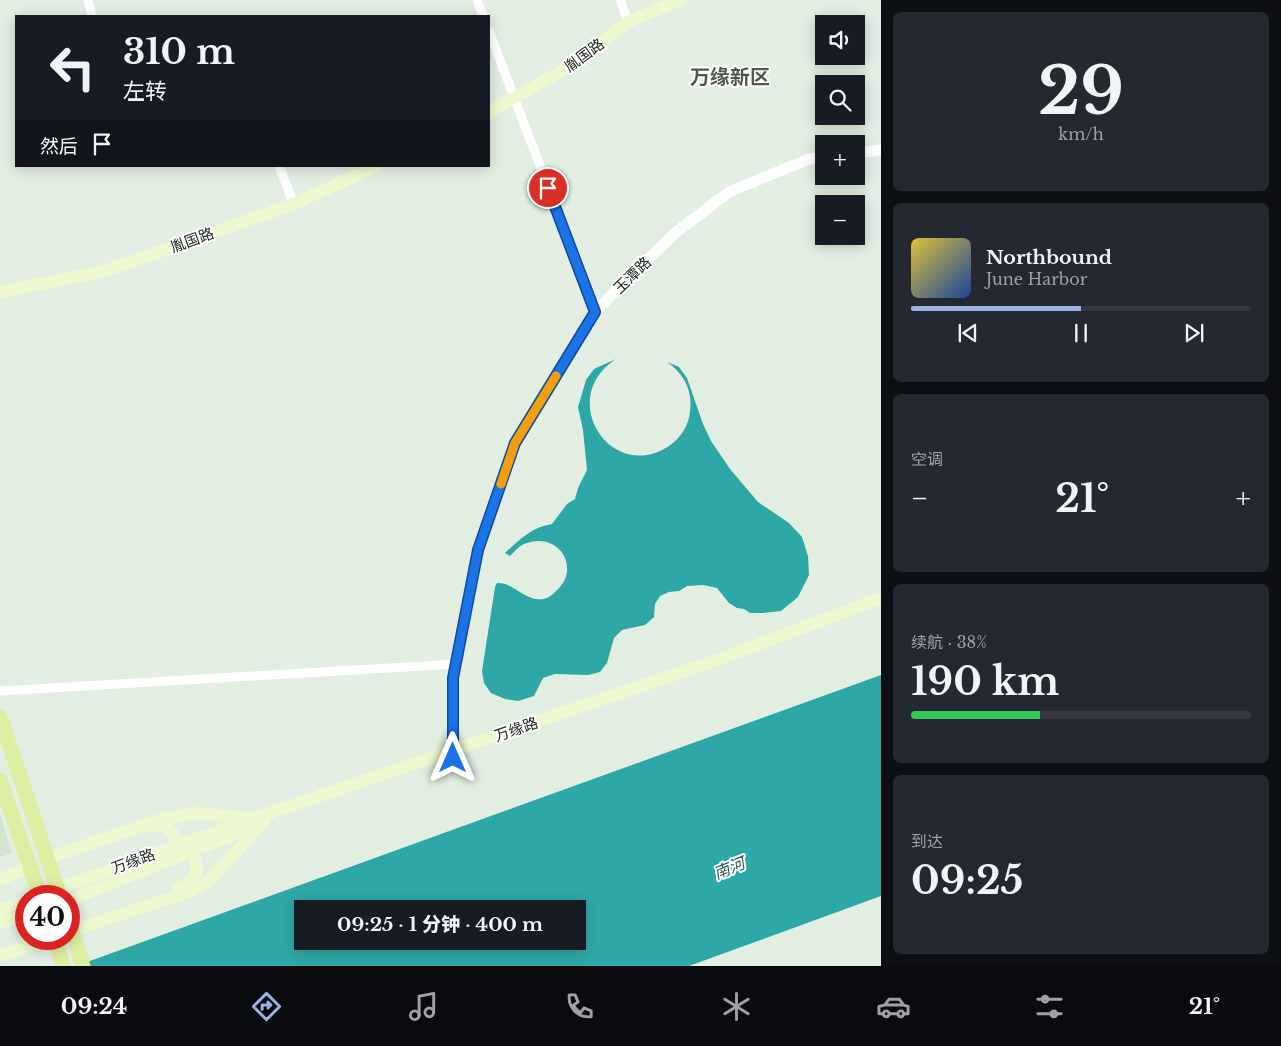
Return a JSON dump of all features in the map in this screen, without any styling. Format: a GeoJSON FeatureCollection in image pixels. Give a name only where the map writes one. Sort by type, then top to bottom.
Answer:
{"type":"FeatureCollection","features":[{"type":"Feature","properties":{"kind":"main road","name":"胤国路"},"geometry":{"type":"LineString","coordinates":[[490,111],[560,72],[628,22],[680,0]]}},
{"type":"Feature","properties":{"kind":"main road","name":"胤国路"},"geometry":{"type":"LineString","coordinates":[[0,292],[105,271],[294,204],[375,167]]}},
{"type":"Feature","properties":{"kind":"main road","name":"万缘路"},"geometry":{"type":"LineString","coordinates":[[64,885],[453,754],[717,660],[881,598]]}},
{"type":"Feature","properties":{"kind":"main road","name":"万缘路"},"geometry":{"type":"LineString","coordinates":[[453,754],[719,668],[881,607]]}},
{"type":"Feature","properties":{"kind":"main road"},"geometry":{"type":"LineString","coordinates":[[0,717],[57,885]]}},
{"type":"Feature","properties":{"kind":"main road"},"geometry":{"type":"LineString","coordinates":[[0,780],[35,885]]}},
{"type":"Feature","properties":{"kind":"main road"},"geometry":{"type":"LineString","coordinates":[[48,858],[163,819],[197,813],[257,821]]}},
{"type":"Feature","properties":{"kind":"main road","name":"万缘路"},"geometry":{"type":"LineString","coordinates":[[80,896],[190,852],[257,821]]}},
{"type":"Feature","properties":{"kind":"main road"},"geometry":{"type":"LineString","coordinates":[[80,928],[189,892],[208,882],[257,821]]}},
{"type":"Feature","properties":{"kind":"main road"},"geometry":{"type":"LineString","coordinates":[[48,858],[73,854],[157,825],[166,826],[173,833],[174,847]]}},
{"type":"Feature","properties":{"kind":"main road"},"geometry":{"type":"LineString","coordinates":[[80,920],[187,885],[194,878],[196,868],[195,859],[190,852]]}},
{"type":"Feature","properties":{"kind":"main road"},"geometry":{"type":"LineString","coordinates":[[0,871],[14,866],[28,867]]}},
{"type":"Feature","properties":{"kind":"main road"},"geometry":{"type":"LineString","coordinates":[[0,879],[28,867]]}},
{"type":"Feature","properties":{"kind":"main road"},"geometry":{"type":"LineString","coordinates":[[0,910],[15,904]]}},
{"type":"Feature","properties":{"kind":"main road"},"geometry":{"type":"LineString","coordinates":[[0,923],[15,918]]}},
{"type":"Feature","properties":{"kind":"main road"},"geometry":{"type":"LineString","coordinates":[[0,949],[15,943]]}},
{"type":"Feature","properties":{"kind":"main road"},"geometry":{"type":"LineString","coordinates":[[0,956],[17,950]]}},
{"type":"Feature","properties":{"kind":"main road"},"geometry":{"type":"LineString","coordinates":[[56,950],[63,966]]}},
{"type":"Feature","properties":{"kind":"main road"},"geometry":{"type":"LineString","coordinates":[[78,950],[83,966]]}},
{"type":"Feature","properties":{"kind":"street"},"geometry":{"type":"LineString","coordinates":[[88,0],[92,15]]}},
{"type":"Feature","properties":{"kind":"street"},"geometry":{"type":"LineString","coordinates":[[477,0],[483,15]]}},
{"type":"Feature","properties":{"kind":"street"},"geometry":{"type":"LineString","coordinates":[[620,0],[628,22]]}},
{"type":"Feature","properties":{"kind":"street"},"geometry":{"type":"LineString","coordinates":[[490,34],[595,312]]}},
{"type":"Feature","properties":{"kind":"street"},"geometry":{"type":"LineString","coordinates":[[865,152],[881,150]]}},
{"type":"Feature","properties":{"kind":"street","name":"玉潭路"},"geometry":{"type":"LineString","coordinates":[[453,754],[453,678],[478,550],[515,443],[595,312],[675,234],[728,192],[815,158]]}},
{"type":"Feature","properties":{"kind":"street"},"geometry":{"type":"LineString","coordinates":[[280,167],[294,204]]}},
{"type":"Feature","properties":{"kind":"street"},"geometry":{"type":"LineString","coordinates":[[0,691],[456,664]]}},
{"type":"Feature","properties":{"kind":"shaded area"},"geometry":{"type":"Polygon","coordinates":[[[0,814],[12,853],[0,857],[0,814]]]}},
{"type":"Feature","properties":{"kind":"water"},"geometry":{"type":"Polygon","coordinates":[[[616,359],[598,376],[591,395],[591,414],[598,432],[611,446],[628,454],[648,455],[673,443],[686,426],[691,403],[686,383],[678,371],[667,362],[679,367],[687,378],[711,441],[730,469],[758,502],[789,523],[802,537],[808,556],[809,575],[798,597],[781,611],[750,613],[729,603],[717,588],[703,585],[687,586],[679,591],[669,592],[660,596],[655,604],[654,617],[645,625],[622,630],[614,638],[607,663],[600,672],[588,675],[555,674],[543,678],[534,696],[518,701],[505,699],[491,693],[484,683],[482,671],[495,587],[497,583],[503,584],[533,598],[547,598],[564,582],[567,563],[563,554],[547,542],[536,541],[524,544],[510,556],[505,553],[532,531],[552,524],[567,504],[575,499],[587,470],[583,430],[578,407],[586,380],[594,369],[616,359]]]}},
{"type":"Feature","properties":{"kind":"water","name":"南河"},"geometry":{"type":"Polygon","coordinates":[[[881,675],[881,896],[689,966],[76,966],[881,675]]]}},
{"type":"Feature","properties":{"kind":"slow traffic"},"geometry":{"type":"LineString","coordinates":[[501,484],[515,443],[556,376]]}},
{"type":"Feature","properties":{"kind":"district","name":"万缘新区"},"geometry":{"type":"Point","coordinates":[730,77]}},
{"type":"Feature","properties":{"kind":"route"},"geometry":{"type":"LineString","coordinates":[[453,758],[453,678],[478,550],[515,443],[595,312],[548,188]]}}]}
